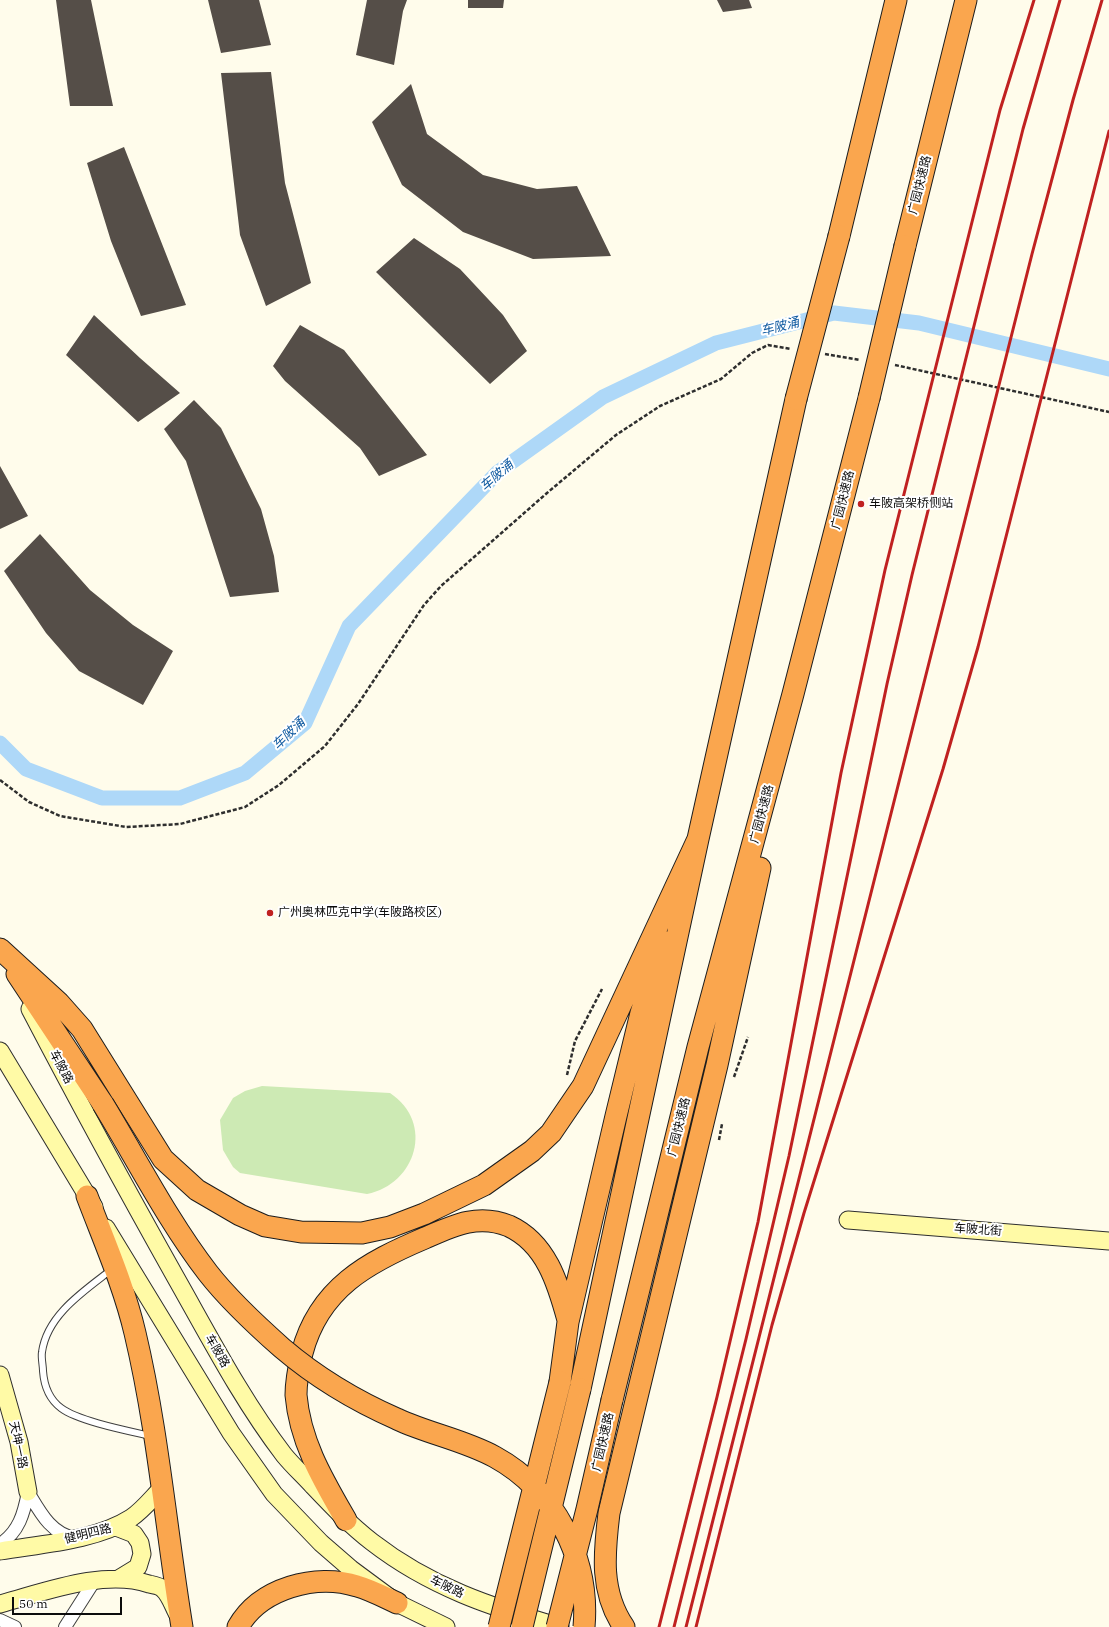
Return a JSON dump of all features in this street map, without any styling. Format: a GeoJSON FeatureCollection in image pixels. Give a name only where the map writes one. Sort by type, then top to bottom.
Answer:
{"type":"FeatureCollection","features":[{"type":"Feature","properties":{"kind":"highway"},"geometry":{"type":"LineString","coordinates":[[522,1627],[580,1389],[698,839],[796,399],[839,236],[896,0]]}},
{"type":"Feature","properties":{"kind":"highway","name":"广园快速路"},"geometry":{"type":"LineString","coordinates":[[559,1627],[612,1400],[698,1047],[793,694],[869,398],[966,0]]}},
{"type":"Feature","properties":{"kind":"highway"},"geometry":{"type":"LineString","coordinates":[[606,1627],[605,1548],[609,1513],[716,1073],[751,916],[793,694]]}},
{"type":"Feature","properties":{"kind":"highway"},"geometry":{"type":"LineString","coordinates":[[0,949],[59,1003],[82,1029],[163,1158],[197,1190],[240,1215],[265,1226],[301,1232],[362,1233],[390,1228],[424,1214],[484,1184],[532,1151],[551,1133],[583,1086],[698,839]]}},
{"type":"Feature","properties":{"kind":"highway"},"geometry":{"type":"LineString","coordinates":[[499,1627],[560,1382],[568,1322],[643,1006],[656,959],[698,839]]}},
{"type":"Feature","properties":{"kind":"highway"},"geometry":{"type":"LineString","coordinates":[[0,949],[103,1104],[195,1256],[227,1294],[283,1349],[320,1376],[371,1407],[409,1424],[472,1446],[496,1458],[518,1473],[541,1494],[555,1513],[571,1542],[581,1572],[586,1609],[584,1627]]}},
{"type":"Feature","properties":{"kind":"highway"},"geometry":{"type":"LineString","coordinates":[[87,1196],[114,1268],[135,1331],[155,1437],[181,1623]]}},
{"type":"Feature","properties":{"kind":"highway"},"geometry":{"type":"LineString","coordinates":[[346,1520],[314,1464],[305,1441],[296,1394],[298,1370],[306,1339],[317,1316],[341,1285],[376,1260],[450,1227],[471,1220],[491,1222],[508,1226],[527,1238],[541,1252],[555,1276],[568,1322]]}},
{"type":"Feature","properties":{"kind":"highway"},"geometry":{"type":"LineString","coordinates":[[605,1574],[609,1597],[614,1613],[624,1627]]}},
{"type":"Feature","properties":{"kind":"highway"},"geometry":{"type":"LineString","coordinates":[[238,1627],[250,1612],[263,1601],[275,1593],[293,1586],[338,1582],[357,1586],[397,1603]]}},
{"type":"Feature","properties":{"kind":"main road","name":"车陂路"},"geometry":{"type":"LineString","coordinates":[[0,949],[65,1076],[161,1251],[249,1406],[286,1458],[346,1520],[395,1558],[443,1587],[470,1598],[559,1627]]}},
{"type":"Feature","properties":{"kind":"main road"},"geometry":{"type":"LineString","coordinates":[[0,1051],[231,1433],[274,1494],[321,1544],[351,1569],[397,1603],[446,1627]]}},
{"type":"Feature","properties":{"kind":"main road","name":"车陂北街"},"geometry":{"type":"LineString","coordinates":[[848,1220],[1109,1241]]}},
{"type":"Feature","properties":{"kind":"main road","name":"天坤一路"},"geometry":{"type":"LineString","coordinates":[[0,1375],[19,1442],[28,1492]]}},
{"type":"Feature","properties":{"kind":"main road","name":"健明四路"},"geometry":{"type":"LineString","coordinates":[[0,1551],[79,1538],[116,1527],[132,1517],[162,1488]]}},
{"type":"Feature","properties":{"kind":"main road"},"geometry":{"type":"LineString","coordinates":[[116,1527],[134,1534],[140,1543],[142,1554],[138,1566],[120,1578]]}},
{"type":"Feature","properties":{"kind":"main road"},"geometry":{"type":"LineString","coordinates":[[0,1604],[95,1580],[120,1578],[140,1581],[164,1590],[181,1623]]}},
{"type":"Feature","properties":{"kind":"street"},"geometry":{"type":"LineString","coordinates":[[28,1492],[44,1518],[53,1528],[67,1536],[79,1538]]}},
{"type":"Feature","properties":{"kind":"street"},"geometry":{"type":"LineString","coordinates":[[0,1544],[9,1538],[23,1516],[28,1492]]}},
{"type":"Feature","properties":{"kind":"street"},"geometry":{"type":"LineString","coordinates":[[65,1627],[95,1580]]}},
{"type":"Feature","properties":{"kind":"street"},"geometry":{"type":"LineString","coordinates":[[0,1620],[15,1627]]}},
{"type":"Feature","properties":{"kind":"lane"},"geometry":{"type":"LineString","coordinates":[[114,1268],[86,1290],[61,1313],[49,1328],[42,1353],[44,1379],[51,1399],[62,1409],[98,1422],[155,1437]]}},
{"type":"Feature","properties":{"kind":"path"},"geometry":{"type":"LineString","coordinates":[[0,780],[28,802],[60,816],[126,827],[180,824],[245,807],[279,785],[324,746],[358,704],[424,605],[440,586],[616,435],[660,406],[722,379],[752,353],[768,345],[799,350]]}},
{"type":"Feature","properties":{"kind":"path"},"geometry":{"type":"LineString","coordinates":[[822,354],[861,360]]}},
{"type":"Feature","properties":{"kind":"path"},"geometry":{"type":"LineString","coordinates":[[892,365],[1109,412]]}},
{"type":"Feature","properties":{"kind":"path"},"geometry":{"type":"LineString","coordinates":[[566,1079],[575,1041],[602,989]]}},
{"type":"Feature","properties":{"kind":"path"},"geometry":{"type":"LineString","coordinates":[[732,1082],[748,1037]]}},
{"type":"Feature","properties":{"kind":"path"},"geometry":{"type":"LineString","coordinates":[[719,1140],[724,1118]]}},
{"type":"Feature","properties":{"kind":"green space"},"geometry":{"type":"Polygon","coordinates":[[[262,1086],[390,1093],[404,1106],[412,1120],[415,1136],[414,1151],[408,1166],[398,1178],[384,1188],[367,1194],[240,1173],[233,1167],[223,1150],[220,1120],[233,1098],[245,1091],[262,1086]]]}},
{"type":"Feature","properties":{"kind":"building"},"geometry":{"type":"Polygon","coordinates":[[[56,0],[91,0],[113,106],[70,106],[56,0]]]}},
{"type":"Feature","properties":{"kind":"building"},"geometry":{"type":"Polygon","coordinates":[[[208,0],[259,0],[271,45],[221,53],[208,0]]]}},
{"type":"Feature","properties":{"kind":"building"},"geometry":{"type":"Polygon","coordinates":[[[367,0],[407,0],[403,11],[394,65],[356,55],[367,0]]]}},
{"type":"Feature","properties":{"kind":"building"},"geometry":{"type":"Polygon","coordinates":[[[468,0],[504,0],[503,8],[468,8],[468,0]]]}},
{"type":"Feature","properties":{"kind":"building"},"geometry":{"type":"Polygon","coordinates":[[[717,0],[749,0],[752,8],[723,12],[717,0]]]}},
{"type":"Feature","properties":{"kind":"building"},"geometry":{"type":"Polygon","coordinates":[[[271,72],[285,183],[311,283],[266,306],[240,235],[221,73],[271,72]]]}},
{"type":"Feature","properties":{"kind":"building"},"geometry":{"type":"Polygon","coordinates":[[[411,84],[427,134],[483,175],[537,189],[577,186],[611,256],[533,259],[463,232],[402,185],[372,122],[411,84]]]}},
{"type":"Feature","properties":{"kind":"building"},"geometry":{"type":"Polygon","coordinates":[[[124,147],[186,305],[141,316],[111,241],[87,163],[124,147]]]}},
{"type":"Feature","properties":{"kind":"building"},"geometry":{"type":"Polygon","coordinates":[[[414,238],[460,269],[503,315],[527,351],[490,384],[376,272],[414,238]]]}},
{"type":"Feature","properties":{"kind":"building"},"geometry":{"type":"Polygon","coordinates":[[[94,315],[180,393],[138,422],[66,355],[94,315]]]}},
{"type":"Feature","properties":{"kind":"building"},"geometry":{"type":"Polygon","coordinates":[[[300,325],[344,350],[427,455],[379,476],[360,448],[285,381],[273,366],[300,325]]]}},
{"type":"Feature","properties":{"kind":"building"},"geometry":{"type":"Polygon","coordinates":[[[194,400],[221,428],[261,509],[274,556],[279,592],[230,597],[186,461],[164,429],[194,400]]]}},
{"type":"Feature","properties":{"kind":"building"},"geometry":{"type":"Polygon","coordinates":[[[0,466],[28,516],[0,529],[0,466]]]}},
{"type":"Feature","properties":{"kind":"building"},"geometry":{"type":"Polygon","coordinates":[[[40,534],[90,590],[133,625],[173,651],[143,705],[79,671],[46,633],[4,571],[40,534]]]}},
{"type":"Feature","properties":{"kind":"waterway","name":"车陂涌"},"geometry":{"type":"LineString","coordinates":[[0,743],[26,769],[102,798],[180,798],[245,773],[305,723],[349,626],[498,472],[603,397],[716,343],[834,313],[919,323],[1109,369]]}},
{"type":"Feature","properties":{"kind":"railway"},"geometry":{"type":"LineString","coordinates":[[659,1627],[717,1397],[758,1222],[841,773],[885,570],[1000,110],[1034,0]]}},
{"type":"Feature","properties":{"kind":"railway"},"geometry":{"type":"LineString","coordinates":[[674,1627],[746,1339],[789,1156],[887,684],[912,575],[1023,129],[1060,0]]}},
{"type":"Feature","properties":{"kind":"railway"},"geometry":{"type":"LineString","coordinates":[[686,1627],[1032,254],[1073,100],[1102,0]]}},
{"type":"Feature","properties":{"kind":"railway"},"geometry":{"type":"LineString","coordinates":[[696,1627],[772,1325],[804,1213],[943,769],[978,647],[1109,131]]}},
{"type":"Feature","properties":{"kind":"place","name":"车陂高架桥侧站"},"geometry":{"type":"Point","coordinates":[861,504]}},
{"type":"Feature","properties":{"kind":"place","name":"广州奥林匹克中学(车陂路校区)"},"geometry":{"type":"Point","coordinates":[270,913]}}]}
